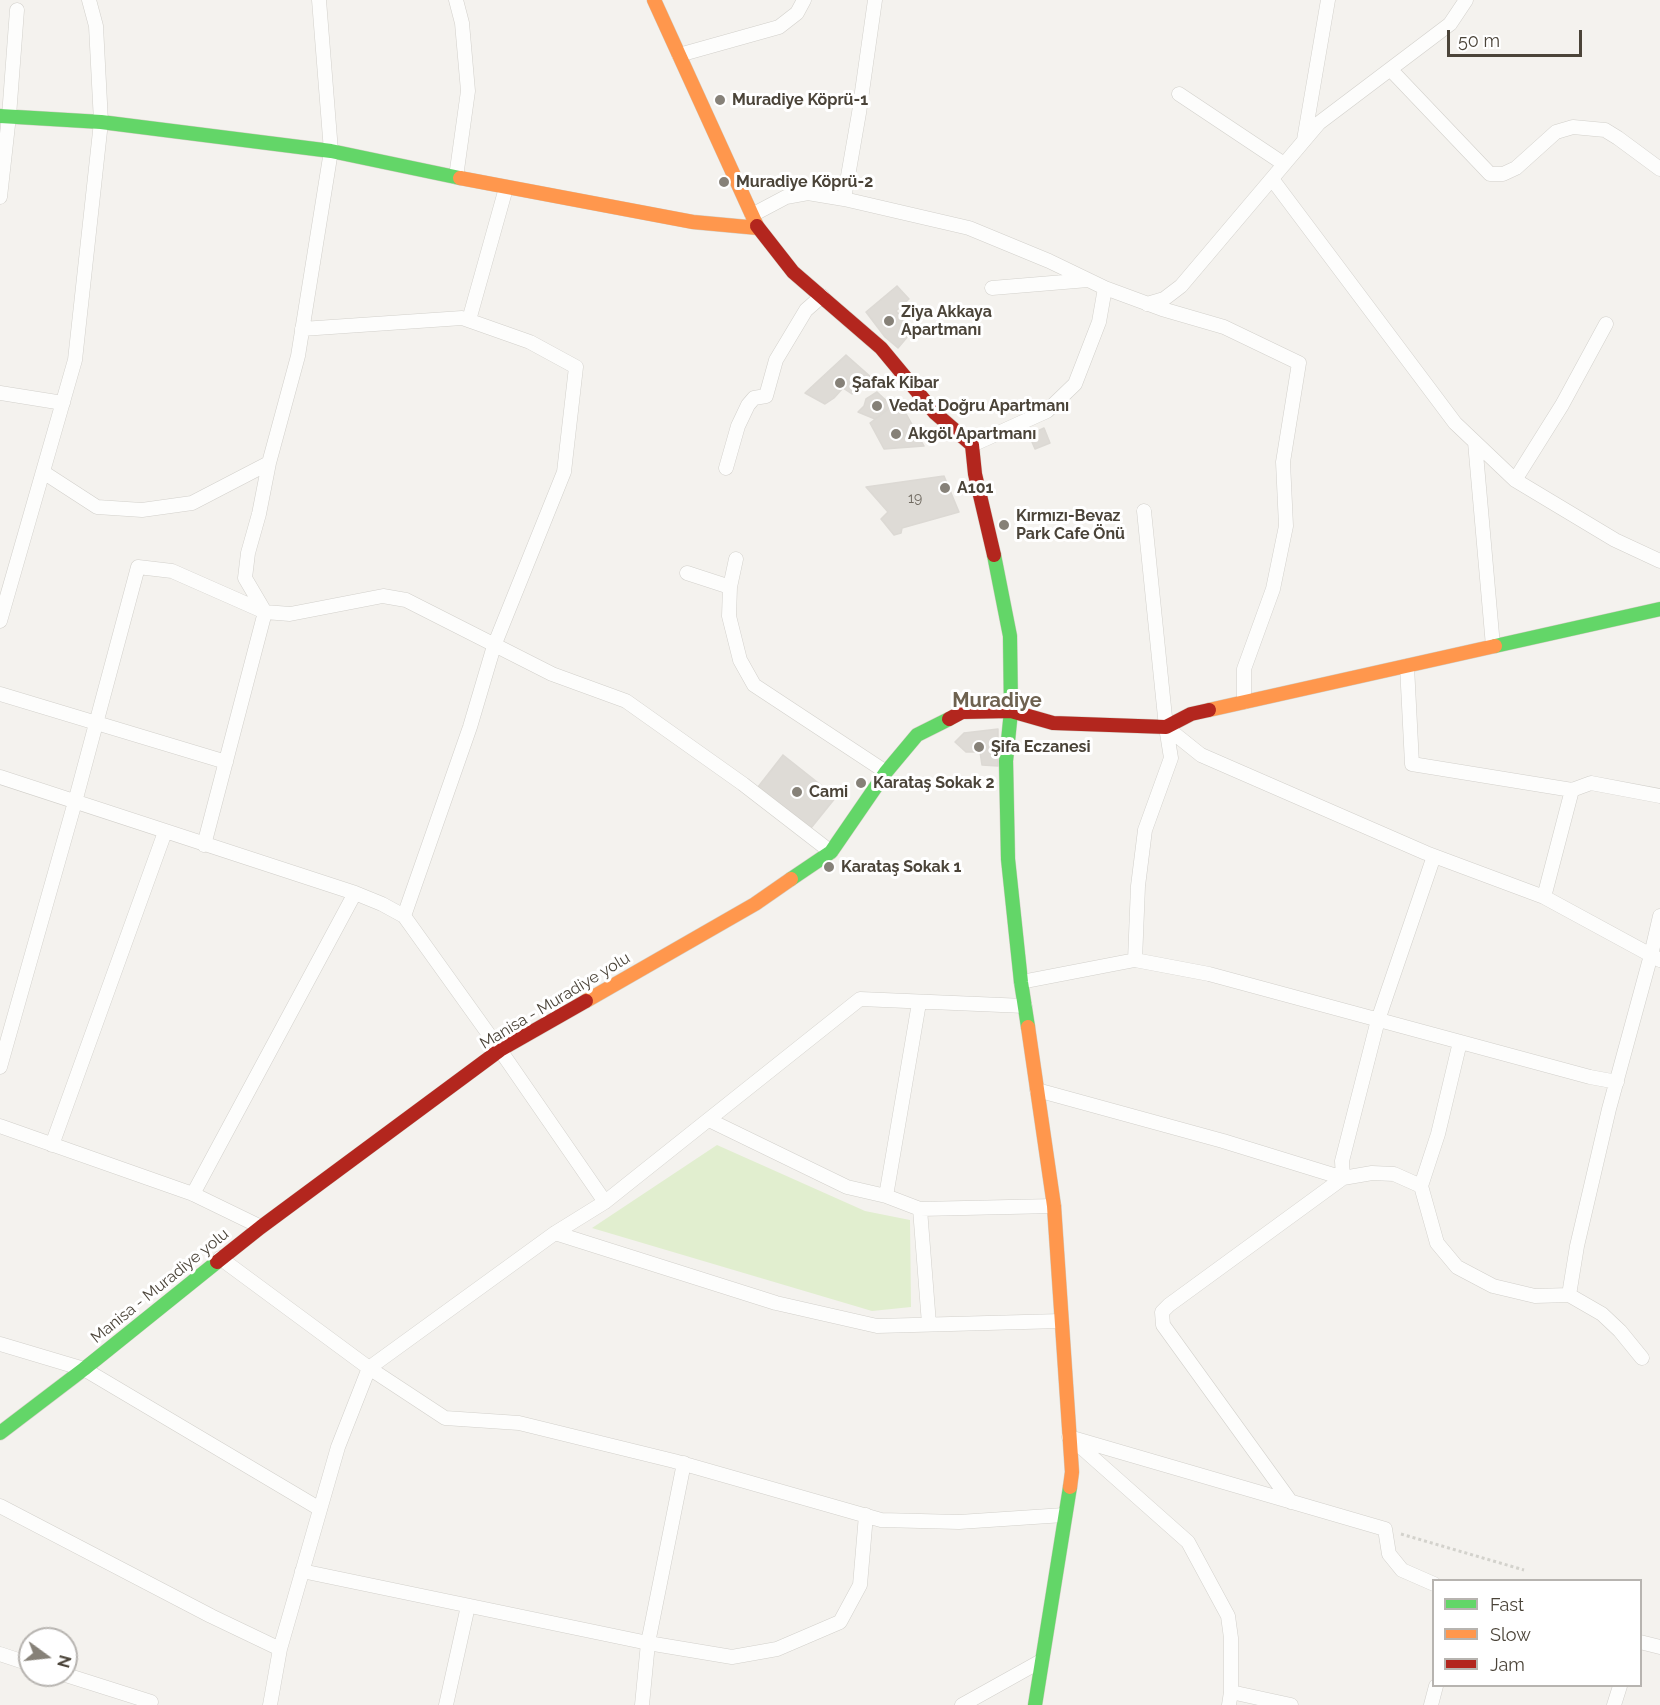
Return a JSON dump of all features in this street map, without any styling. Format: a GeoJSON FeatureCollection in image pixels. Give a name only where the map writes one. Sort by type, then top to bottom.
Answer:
{"type":"FeatureCollection","features":[{"type":"Feature","properties":{"kind":"main road"},"geometry":{"type":"LineString","coordinates":[[654,0],[755,221],[793,272],[881,348],[935,413],[972,445],[975,474],[1010,636],[1011,711],[1006,761],[1008,860],[1021,982],[1054,1206],[1072,1472],[1035,1705]]}},
{"type":"Feature","properties":{"kind":"main road"},"geometry":{"type":"LineString","coordinates":[[5,116],[101,122],[331,151],[506,188],[693,222],[755,221]]}},
{"type":"Feature","properties":{"kind":"main road"},"geometry":{"type":"LineString","coordinates":[[1166,727],[1191,714],[1660,609]]}},
{"type":"Feature","properties":{"kind":"main road","name":"Manisa - Muradiye yolu"},"geometry":{"type":"LineString","coordinates":[[0,1433],[84,1369],[220,1258],[500,1050],[755,904],[831,852],[886,772],[917,735],[962,712],[1011,711],[1053,723],[1166,727]]}},
{"type":"Feature","properties":{"kind":"street"},"geometry":{"type":"LineString","coordinates":[[0,621],[75,360],[101,122],[96,26],[89,0]]}},
{"type":"Feature","properties":{"kind":"street"},"geometry":{"type":"LineString","coordinates":[[204,845],[265,612],[245,578],[248,553],[298,356],[331,151],[319,0]]}},
{"type":"Feature","properties":{"kind":"street"},"geometry":{"type":"LineString","coordinates":[[456,0],[462,23],[468,91],[456,177]]}},
{"type":"Feature","properties":{"kind":"street"},"geometry":{"type":"LineString","coordinates":[[679,55],[779,27],[797,14],[804,0]]}},
{"type":"Feature","properties":{"kind":"street"},"geometry":{"type":"LineString","coordinates":[[844,199],[875,0]]}},
{"type":"Feature","properties":{"kind":"street"},"geometry":{"type":"LineString","coordinates":[[1304,140],[1328,0]]}},
{"type":"Feature","properties":{"kind":"street"},"geometry":{"type":"LineString","coordinates":[[1147,304],[1164,299],[1181,286],[1319,123],[1450,24],[1466,0]]}},
{"type":"Feature","properties":{"kind":"street"},"geometry":{"type":"LineString","coordinates":[[0,197],[5,116],[17,10]]}},
{"type":"Feature","properties":{"kind":"street"},"geometry":{"type":"LineString","coordinates":[[1391,70],[1490,174],[1503,174],[1516,168],[1556,132],[1573,127],[1605,130],[1660,169]]}},
{"type":"Feature","properties":{"kind":"street"},"geometry":{"type":"LineString","coordinates":[[1179,94],[1284,164]]}},
{"type":"Feature","properties":{"kind":"street"},"geometry":{"type":"LineString","coordinates":[[1272,179],[1455,423],[1474,442],[1515,480],[1615,540],[1660,561]]}},
{"type":"Feature","properties":{"kind":"street"},"geometry":{"type":"LineString","coordinates":[[469,320],[506,188]]}},
{"type":"Feature","properties":{"kind":"street"},"geometry":{"type":"LineString","coordinates":[[755,221],[786,197],[808,193],[969,228],[1049,261],[1105,288],[1147,304],[1224,327],[1299,363],[1283,462],[1286,526],[1273,589],[1244,669],[1244,702]]}},
{"type":"Feature","properties":{"kind":"street"},"geometry":{"type":"LineString","coordinates":[[992,288],[1089,280]]}},
{"type":"Feature","properties":{"kind":"street"},"geometry":{"type":"LineString","coordinates":[[972,445],[1047,411],[1075,384],[1099,321],[1105,288]]}},
{"type":"Feature","properties":{"kind":"street"},"geometry":{"type":"LineString","coordinates":[[726,468],[738,426],[748,405],[754,398],[766,396],[776,360],[806,310],[822,296]]}},
{"type":"Feature","properties":{"kind":"street"},"geometry":{"type":"LineString","coordinates":[[302,329],[462,318],[530,342],[576,367],[564,472],[494,646],[470,727],[404,916]]}},
{"type":"Feature","properties":{"kind":"street"},"geometry":{"type":"LineString","coordinates":[[1515,480],[1562,405],[1606,324]]}},
{"type":"Feature","properties":{"kind":"street"},"geometry":{"type":"LineString","coordinates":[[0,393],[63,403]]}},
{"type":"Feature","properties":{"kind":"street"},"geometry":{"type":"LineString","coordinates":[[1474,442],[1493,646]]}},
{"type":"Feature","properties":{"kind":"street"},"geometry":{"type":"LineString","coordinates":[[43,472],[97,507],[142,510],[192,503],[269,463]]}},
{"type":"Feature","properties":{"kind":"street"},"geometry":{"type":"LineString","coordinates":[[1135,960],[1138,886],[1145,830],[1171,758],[1144,511]]}},
{"type":"Feature","properties":{"kind":"street"},"geometry":{"type":"LineString","coordinates":[[736,559],[730,587],[729,616],[740,660],[754,685],[886,772]]}},
{"type":"Feature","properties":{"kind":"street"},"geometry":{"type":"LineString","coordinates":[[0,1067],[138,567],[172,571],[265,612],[290,614],[383,596],[406,600],[552,674],[626,701],[743,784],[831,852]]}},
{"type":"Feature","properties":{"kind":"street"},"geometry":{"type":"LineString","coordinates":[[687,573],[730,587]]}},
{"type":"Feature","properties":{"kind":"street"},"geometry":{"type":"LineString","coordinates":[[1407,666],[1412,764],[1572,790],[1591,783],[1660,796]]}},
{"type":"Feature","properties":{"kind":"street"},"geometry":{"type":"LineString","coordinates":[[0,693],[226,762]]}},
{"type":"Feature","properties":{"kind":"street"},"geometry":{"type":"LineString","coordinates":[[1166,727],[1201,755],[1434,856],[1544,897],[1656,958]]}},
{"type":"Feature","properties":{"kind":"street"},"geometry":{"type":"LineString","coordinates":[[0,777],[355,893],[382,903],[404,916],[605,1202]]}},
{"type":"Feature","properties":{"kind":"street"},"geometry":{"type":"LineString","coordinates":[[1544,897],[1572,790]]}},
{"type":"Feature","properties":{"kind":"street"},"geometry":{"type":"LineString","coordinates":[[52,1145],[165,831]]}},
{"type":"Feature","properties":{"kind":"street"},"geometry":{"type":"LineString","coordinates":[[1343,1178],[1342,1161],[1378,1020],[1434,856]]}},
{"type":"Feature","properties":{"kind":"street"},"geometry":{"type":"LineString","coordinates":[[193,1194],[355,893]]}},
{"type":"Feature","properties":{"kind":"street"},"geometry":{"type":"LineString","coordinates":[[1569,1295],[1577,1246],[1609,1108],[1656,958],[1660,915]]}},
{"type":"Feature","properties":{"kind":"street"},"geometry":{"type":"LineString","coordinates":[[1021,982],[1135,960],[1209,974],[1590,1077],[1617,1082]]}},
{"type":"Feature","properties":{"kind":"street"},"geometry":{"type":"LineString","coordinates":[[270,1705],[280,1649],[338,1447],[369,1368],[555,1233],[605,1202],[860,999],[1025,1006]]}},
{"type":"Feature","properties":{"kind":"street"},"geometry":{"type":"LineString","coordinates":[[886,1196],[919,1003]]}},
{"type":"Feature","properties":{"kind":"street"},"geometry":{"type":"LineString","coordinates":[[1460,1042],[1438,1134],[1421,1186],[1437,1243],[1457,1267],[1493,1286],[1535,1296],[1569,1295],[1602,1314],[1620,1331],[1642,1358]]}},
{"type":"Feature","properties":{"kind":"street"},"geometry":{"type":"LineString","coordinates":[[1037,1090],[1223,1141],[1343,1178]]}},
{"type":"Feature","properties":{"kind":"street"},"geometry":{"type":"LineString","coordinates":[[709,1120],[847,1187],[886,1196],[920,1209],[1054,1206]]}},
{"type":"Feature","properties":{"kind":"street"},"geometry":{"type":"LineString","coordinates":[[0,1126],[193,1194],[261,1227]]}},
{"type":"Feature","properties":{"kind":"street"},"geometry":{"type":"LineString","coordinates":[[1291,1502],[1163,1325],[1162,1312],[1343,1178],[1372,1173],[1394,1174],[1421,1186]]}},
{"type":"Feature","properties":{"kind":"street"},"geometry":{"type":"LineString","coordinates":[[920,1209],[929,1324]]}},
{"type":"Feature","properties":{"kind":"street"},"geometry":{"type":"LineString","coordinates":[[555,1233],[776,1303],[877,1326],[1061,1321]]}},
{"type":"Feature","properties":{"kind":"street"},"geometry":{"type":"LineString","coordinates":[[220,1258],[369,1368],[445,1418],[519,1423],[684,1463],[881,1520],[959,1522],[1064,1515]]}},
{"type":"Feature","properties":{"kind":"street"},"geometry":{"type":"LineString","coordinates":[[0,1344],[84,1369],[320,1509]]}},
{"type":"Feature","properties":{"kind":"street"},"geometry":{"type":"LineString","coordinates":[[1069,1437],[1384,1529],[1389,1554],[1402,1570],[1432,1583]]}},
{"type":"Feature","properties":{"kind":"street"},"geometry":{"type":"LineString","coordinates":[[1069,1437],[1188,1542],[1228,1616],[1231,1638],[1230,1699],[1291,1705]]}},
{"type":"Feature","properties":{"kind":"street"},"geometry":{"type":"LineString","coordinates":[[642,1705],[648,1643],[684,1463]]}},
{"type":"Feature","properties":{"kind":"street"},"geometry":{"type":"LineString","coordinates":[[0,1506],[211,1616],[280,1649]]}},
{"type":"Feature","properties":{"kind":"street"},"geometry":{"type":"LineString","coordinates":[[302,1571],[648,1643],[732,1657],[777,1649],[840,1622],[860,1585],[866,1515]]}},
{"type":"Feature","properties":{"kind":"street"},"geometry":{"type":"LineString","coordinates":[[446,1705],[468,1606]]}},
{"type":"Feature","properties":{"kind":"street"},"geometry":{"type":"LineString","coordinates":[[1642,1642],[1660,1647]]}},
{"type":"Feature","properties":{"kind":"street"},"geometry":{"type":"LineString","coordinates":[[0,1654],[18,1660]]}},
{"type":"Feature","properties":{"kind":"street"},"geometry":{"type":"LineString","coordinates":[[962,1705],[1041,1661]]}},
{"type":"Feature","properties":{"kind":"street"},"geometry":{"type":"LineString","coordinates":[[78,1679],[151,1702]]}},
{"type":"Feature","properties":{"kind":"street"},"geometry":{"type":"LineString","coordinates":[[1431,1705],[1436,1687]]}},
{"type":"Feature","properties":{"kind":"street"},"geometry":{"type":"LineString","coordinates":[[1614,1705],[1620,1687]]}},
{"type":"Feature","properties":{"kind":"path"},"geometry":{"type":"LineString","coordinates":[[1384,1529],[1524,1570]]}},
{"type":"Feature","properties":{"kind":"green space"},"geometry":{"type":"Polygon","coordinates":[[[717,1145],[865,1211],[910,1220],[911,1307],[872,1311],[592,1228],[717,1145]]]}},
{"type":"Feature","properties":{"kind":"building","name":"Ziya Akkaya Apartmanı"},"geometry":{"type":"Polygon","coordinates":[[[897,286],[909,299],[896,311],[914,329],[898,348],[885,337],[866,312],[897,286]]]}},
{"type":"Feature","properties":{"kind":"building","name":"Şafak Kibar"},"geometry":{"type":"Polygon","coordinates":[[[846,355],[872,378],[852,394],[843,388],[825,404],[805,393],[846,355]]]}},
{"type":"Feature","properties":{"kind":"building","name":"Vedat Doğru Apartmanı"},"geometry":{"type":"Polygon","coordinates":[[[877,392],[892,406],[875,419],[858,412],[864,406],[866,399],[877,392]]]}},
{"type":"Feature","properties":{"kind":"building","name":"Akgöl Apartmanı"},"geometry":{"type":"Polygon","coordinates":[[[899,401],[924,446],[884,449],[870,423],[899,401]]]}},
{"type":"Feature","properties":{"kind":"building"},"geometry":{"type":"Polygon","coordinates":[[[1044,428],[1050,443],[1035,449],[1029,435],[1044,428]]]}},
{"type":"Feature","properties":{"kind":"building"},"geometry":{"type":"Polygon","coordinates":[[[944,476],[959,512],[902,528],[901,533],[894,535],[881,519],[888,512],[866,487],[944,476]]]}},
{"type":"Feature","properties":{"kind":"building","name":"Şifa Eczanesi"},"geometry":{"type":"Polygon","coordinates":[[[998,729],[998,766],[982,765],[980,752],[966,752],[955,742],[964,733],[998,729]]]}},
{"type":"Feature","properties":{"kind":"building","name":"Cami"},"geometry":{"type":"Polygon","coordinates":[[[783,755],[836,797],[811,828],[758,787],[783,755]]]}},
{"type":"Feature","properties":{"kind":"traffic: fast"},"geometry":{"type":"LineString","coordinates":[[0,116],[101,122],[331,151],[460,178]]}},
{"type":"Feature","properties":{"kind":"traffic: fast"},"geometry":{"type":"LineString","coordinates":[[994,555],[1010,636],[1011,711],[1006,761],[1008,859],[1028,1027]]}},
{"type":"Feature","properties":{"kind":"traffic: fast"},"geometry":{"type":"LineString","coordinates":[[1495,646],[1660,609]]}},
{"type":"Feature","properties":{"kind":"traffic: fast"},"geometry":{"type":"LineString","coordinates":[[791,879],[831,852],[886,772],[917,735],[949,719]]}},
{"type":"Feature","properties":{"kind":"traffic: fast"},"geometry":{"type":"LineString","coordinates":[[0,1433],[217,1262]]}},
{"type":"Feature","properties":{"kind":"traffic: fast"},"geometry":{"type":"LineString","coordinates":[[1035,1705],[1070,1487]]}},
{"type":"Feature","properties":{"kind":"traffic: slow"},"geometry":{"type":"LineString","coordinates":[[654,0],[757,226]]}},
{"type":"Feature","properties":{"kind":"traffic: slow"},"geometry":{"type":"LineString","coordinates":[[460,178],[693,222],[758,228]]}},
{"type":"Feature","properties":{"kind":"traffic: slow"},"geometry":{"type":"LineString","coordinates":[[1209,710],[1495,646]]}},
{"type":"Feature","properties":{"kind":"traffic: slow"},"geometry":{"type":"LineString","coordinates":[[586,1001],[755,904],[791,879]]}},
{"type":"Feature","properties":{"kind":"traffic: slow"},"geometry":{"type":"LineString","coordinates":[[1028,1027],[1054,1206],[1072,1472],[1070,1487]]}},
{"type":"Feature","properties":{"kind":"traffic: jam"},"geometry":{"type":"LineString","coordinates":[[757,226],[793,272],[881,348],[935,413],[972,445],[975,474],[994,555]]}},
{"type":"Feature","properties":{"kind":"traffic: jam"},"geometry":{"type":"LineString","coordinates":[[949,719],[962,712],[1011,711],[1053,723],[1166,727],[1191,714],[1209,710]]}},
{"type":"Feature","properties":{"kind":"traffic: jam"},"geometry":{"type":"LineString","coordinates":[[217,1262],[500,1050],[586,1001]]}},
{"type":"Feature","properties":{"kind":"place","name":"Muradiye Köprü-1"},"geometry":{"type":"Point","coordinates":[720,100]}},
{"type":"Feature","properties":{"kind":"place","name":"Muradiye Köprü-2"},"geometry":{"type":"Point","coordinates":[724,182]}},
{"type":"Feature","properties":{"kind":"place","name":"Ziya Akkaya Apartmanı"},"geometry":{"type":"Point","coordinates":[889,321]}},
{"type":"Feature","properties":{"kind":"place","name":"Şafak Kibar"},"geometry":{"type":"Point","coordinates":[840,383]}},
{"type":"Feature","properties":{"kind":"place","name":"Vedat Doğru Apartmanı"},"geometry":{"type":"Point","coordinates":[877,406]}},
{"type":"Feature","properties":{"kind":"place","name":"Akgöl Apartmanı"},"geometry":{"type":"Point","coordinates":[896,434]}},
{"type":"Feature","properties":{"kind":"place","name":"A101"},"geometry":{"type":"Point","coordinates":[945,488]}},
{"type":"Feature","properties":{"kind":"place","name":"Kırmızı-Beyaz Park Cafe Önü"},"geometry":{"type":"Point","coordinates":[1004,525]}},
{"type":"Feature","properties":{"kind":"place","name":"Şifa Eczanesi"},"geometry":{"type":"Point","coordinates":[979,747]}},
{"type":"Feature","properties":{"kind":"place","name":"Karataş Sokak 2"},"geometry":{"type":"Point","coordinates":[861,783]}},
{"type":"Feature","properties":{"kind":"place","name":"Cami"},"geometry":{"type":"Point","coordinates":[797,792]}},
{"type":"Feature","properties":{"kind":"place","name":"Karataş Sokak 1"},"geometry":{"type":"Point","coordinates":[829,867]}},
{"type":"Feature","properties":{"kind":"district","name":"Muradiye"},"geometry":{"type":"Point","coordinates":[997,701]}}]}
